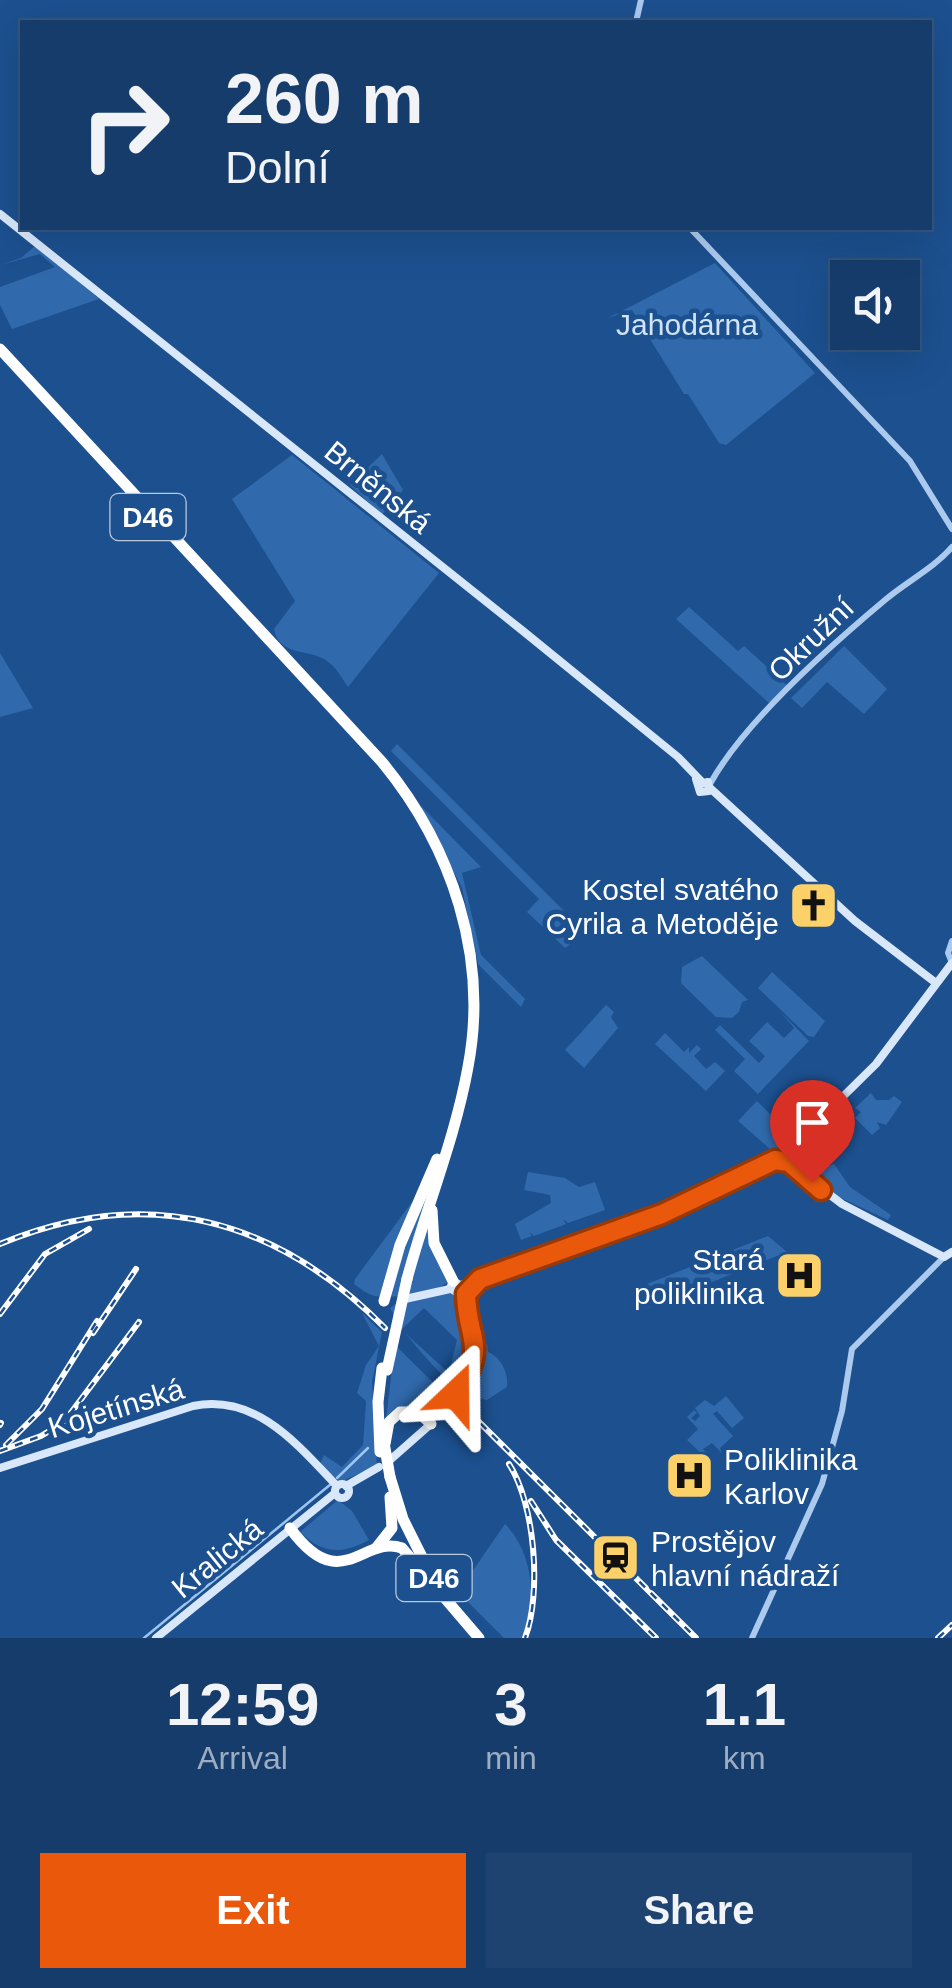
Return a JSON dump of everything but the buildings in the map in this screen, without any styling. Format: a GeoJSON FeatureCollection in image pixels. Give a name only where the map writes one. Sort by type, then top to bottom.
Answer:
{"type":"FeatureCollection","features":[{"type":"Feature","properties":{"kind":"highway","name":"D46"},"geometry":{"type":"LineString","coordinates":[[0,349],[370,749],[429,830],[461,908],[474,1007],[465,1084],[404,1278]]}},
{"type":"Feature","properties":{"kind":"highway","name":"D46"},"geometry":{"type":"LineString","coordinates":[[0,357],[378,765],[420,824],[443,870],[456,912],[468,997],[463,1068],[404,1278],[378,1402],[389,1495],[398,1522],[426,1576],[479,1638]]}},
{"type":"Feature","properties":{"kind":"highway"},"geometry":{"type":"LineString","coordinates":[[388,1301],[400,1245],[439,1156]]}},
{"type":"Feature","properties":{"kind":"highway"},"geometry":{"type":"LineString","coordinates":[[436,1181],[432,1233],[439,1258],[455,1286]]}},
{"type":"Feature","properties":{"kind":"highway"},"geometry":{"type":"LineString","coordinates":[[385,1453],[386,1429],[397,1413],[415,1411],[435,1420]]}},
{"type":"Feature","properties":{"kind":"highway","name":"D46"},"geometry":{"type":"LineString","coordinates":[[388,1479],[403,1520],[431,1574],[461,1613],[488,1638]]}},
{"type":"Feature","properties":{"kind":"highway"},"geometry":{"type":"LineString","coordinates":[[290,1528],[332,1561],[350,1562],[379,1547],[393,1526],[389,1495]]}},
{"type":"Feature","properties":{"kind":"highway"},"geometry":{"type":"LineString","coordinates":[[379,1547],[405,1550],[426,1576]]}},
{"type":"Feature","properties":{"kind":"main road","name":"Brněnská"},"geometry":{"type":"LineString","coordinates":[[0,214],[20,230]]}},
{"type":"Feature","properties":{"kind":"main road","name":"Brněnská"},"geometry":{"type":"LineString","coordinates":[[20,230],[520,629],[691,770],[854,919],[936,982]]}},
{"type":"Feature","properties":{"kind":"main road"},"geometry":{"type":"LineString","coordinates":[[799,1163],[814,1125],[876,1064],[952,963]]}},
{"type":"Feature","properties":{"kind":"main road"},"geometry":{"type":"LineString","coordinates":[[405,1299],[480,1279],[662,1214],[776,1159],[799,1163],[821,1190],[948,1254]]}},
{"type":"Feature","properties":{"kind":"main road"},"geometry":{"type":"LineString","coordinates":[[385,1453],[435,1420],[464,1382],[475,1354],[466,1294],[480,1279]]}},
{"type":"Feature","properties":{"kind":"main road"},"geometry":{"type":"LineString","coordinates":[[455,1286],[471,1320]]}},
{"type":"Feature","properties":{"kind":"main road","name":"Kojetínská"},"geometry":{"type":"LineString","coordinates":[[0,1468],[193,1406],[216,1404],[248,1410],[270,1422],[339,1488]]}},
{"type":"Feature","properties":{"kind":"main road","name":"Kralická"},"geometry":{"type":"LineString","coordinates":[[156,1638],[339,1488],[375,1470]]}},
{"type":"Feature","properties":{"kind":"street"},"geometry":{"type":"LineString","coordinates":[[692,230],[910,461],[952,529]]}},
{"type":"Feature","properties":{"kind":"street","name":"Okružní"},"geometry":{"type":"LineString","coordinates":[[708,787],[748,733],[854,628],[950,552]]}},
{"type":"Feature","properties":{"kind":"street"},"geometry":{"type":"LineString","coordinates":[[952,942],[948,953],[952,963]]}},
{"type":"Feature","properties":{"kind":"street"},"geometry":{"type":"LineString","coordinates":[[752,1638],[822,1484],[842,1411],[850,1356],[857,1342],[948,1254]]}},
{"type":"Feature","properties":{"kind":"green space"},"geometry":{"type":"Polygon","coordinates":[[[36,245],[99,299],[12,329],[0,305],[0,287],[55,267],[40,254],[0,265],[21,258],[36,245]]]}},
{"type":"Feature","properties":{"kind":"green space","name":"Jahodárna"},"geometry":{"type":"Polygon","coordinates":[[[715,263],[815,373],[726,445],[719,443],[688,394],[684,394],[632,310],[608,318],[715,263]]]}},
{"type":"Feature","properties":{"kind":"green space"},"geometry":{"type":"Polygon","coordinates":[[[382,454],[403,490],[382,515],[350,485],[382,454]]]}},
{"type":"Feature","properties":{"kind":"green space"},"geometry":{"type":"Polygon","coordinates":[[[292,455],[439,573],[348,687],[327,661],[288,648],[277,638],[274,629],[295,601],[232,499],[292,455]]]}},
{"type":"Feature","properties":{"kind":"green space"},"geometry":{"type":"Polygon","coordinates":[[[689,607],[738,651],[744,646],[787,685],[769,703],[676,619],[689,607]]]}},
{"type":"Feature","properties":{"kind":"green space"},"geometry":{"type":"Polygon","coordinates":[[[844,646],[887,689],[864,714],[827,682],[802,708],[791,698],[844,646]]]}},
{"type":"Feature","properties":{"kind":"green space"},"geometry":{"type":"Polygon","coordinates":[[[0,653],[33,708],[0,717],[0,653]]]}},
{"type":"Feature","properties":{"kind":"green space"},"geometry":{"type":"Polygon","coordinates":[[[397,744],[571,918],[562,927],[576,941],[565,948],[527,912],[539,899],[391,751],[397,744]]]}},
{"type":"Feature","properties":{"kind":"green space"},"geometry":{"type":"Polygon","coordinates":[[[420,805],[481,867],[462,873],[481,955],[525,999],[521,1007],[478,964],[462,888],[420,805]]]}},
{"type":"Feature","properties":{"kind":"green space"},"geometry":{"type":"Polygon","coordinates":[[[702,956],[748,1000],[742,1002],[732,1018],[716,1017],[681,983],[682,967],[702,956]]]}},
{"type":"Feature","properties":{"kind":"green space"},"geometry":{"type":"Polygon","coordinates":[[[772,972],[825,1021],[814,1037],[808,1036],[758,988],[772,972]]]}},
{"type":"Feature","properties":{"kind":"green space"},"geometry":{"type":"Polygon","coordinates":[[[606,1005],[614,1012],[611,1017],[618,1028],[584,1068],[565,1050],[606,1005]]]}},
{"type":"Feature","properties":{"kind":"green space"},"geometry":{"type":"Polygon","coordinates":[[[779,1010],[809,1041],[758,1094],[734,1071],[745,1059],[715,1030],[720,1025],[759,1063],[765,1056],[749,1041],[767,1022],[784,1038],[794,1028],[779,1010]]]}},
{"type":"Feature","properties":{"kind":"green space"},"geometry":{"type":"Polygon","coordinates":[[[665,1033],[684,1052],[689,1047],[689,1053],[697,1045],[701,1049],[694,1056],[706,1069],[715,1062],[725,1071],[706,1091],[655,1044],[665,1033]]]}},
{"type":"Feature","properties":{"kind":"green space"},"geometry":{"type":"Polygon","coordinates":[[[871,1093],[876,1100],[894,1096],[902,1102],[886,1125],[877,1122],[880,1128],[872,1135],[855,1118],[861,1112],[855,1108],[871,1093]]]}},
{"type":"Feature","properties":{"kind":"green space"},"geometry":{"type":"Polygon","coordinates":[[[757,1101],[789,1133],[797,1150],[777,1155],[738,1121],[757,1101]]]}},
{"type":"Feature","properties":{"kind":"green space"},"geometry":{"type":"Polygon","coordinates":[[[834,1164],[850,1187],[891,1215],[888,1220],[839,1197],[815,1178],[814,1169],[808,1172],[809,1166],[822,1168],[834,1164]]]}},
{"type":"Feature","properties":{"kind":"green space"},"geometry":{"type":"Polygon","coordinates":[[[528,1172],[565,1178],[579,1187],[595,1182],[605,1210],[568,1223],[563,1219],[566,1224],[534,1236],[529,1232],[532,1236],[521,1240],[515,1224],[551,1203],[550,1195],[524,1190],[528,1172]]]}},
{"type":"Feature","properties":{"kind":"green space"},"geometry":{"type":"Polygon","coordinates":[[[412,1202],[429,1212],[450,1280],[415,1294],[370,1294],[354,1284],[355,1279],[412,1202]]]}},
{"type":"Feature","properties":{"kind":"green space"},"geometry":{"type":"Polygon","coordinates":[[[768,1236],[787,1252],[645,1309],[637,1288],[768,1236]]]}},
{"type":"Feature","properties":{"kind":"green space"},"geometry":{"type":"Polygon","coordinates":[[[453,1293],[470,1324],[473,1347],[487,1344],[488,1352],[505,1372],[507,1387],[487,1400],[452,1383],[405,1333],[449,1373],[457,1340],[424,1308],[401,1330],[390,1308],[453,1293]]]}},
{"type":"Feature","properties":{"kind":"green space"},"geometry":{"type":"Polygon","coordinates":[[[362,1313],[382,1332],[372,1382],[377,1466],[340,1482],[320,1464],[324,1455],[342,1467],[363,1445],[366,1401],[357,1393],[366,1365],[379,1346],[362,1313]]]}},
{"type":"Feature","properties":{"kind":"green space"},"geometry":{"type":"Polygon","coordinates":[[[395,1345],[449,1398],[432,1418],[413,1406],[386,1419],[395,1345]]]}},
{"type":"Feature","properties":{"kind":"green space"},"geometry":{"type":"Polygon","coordinates":[[[726,1396],[744,1418],[732,1428],[717,1411],[713,1414],[733,1436],[720,1448],[722,1453],[712,1443],[703,1449],[711,1463],[687,1440],[698,1429],[687,1417],[694,1410],[697,1413],[691,1418],[695,1421],[700,1416],[695,1408],[705,1400],[714,1406],[726,1396]]]}},
{"type":"Feature","properties":{"kind":"green space"},"geometry":{"type":"Polygon","coordinates":[[[338,1500],[352,1511],[369,1540],[333,1550],[317,1545],[300,1532],[338,1500]]]}},
{"type":"Feature","properties":{"kind":"green space"},"geometry":{"type":"Polygon","coordinates":[[[505,1524],[522,1549],[530,1578],[530,1609],[522,1638],[504,1638],[458,1592],[505,1524]]]}},
{"type":"Feature","properties":{"kind":"waterway"},"geometry":{"type":"LineString","coordinates":[[337,1478],[368,1448]]}},
{"type":"Feature","properties":{"kind":"waterway"},"geometry":{"type":"LineString","coordinates":[[144,1638],[331,1484]]}},
{"type":"Feature","properties":{"kind":"railway"},"geometry":{"type":"LineString","coordinates":[[0,1244],[54,1226],[106,1216],[157,1215],[206,1222],[254,1237],[299,1260],[343,1290],[385,1328]]}},
{"type":"Feature","properties":{"kind":"railway"},"geometry":{"type":"LineString","coordinates":[[0,1314],[45,1254],[89,1229]]}},
{"type":"Feature","properties":{"kind":"railway"},"geometry":{"type":"LineString","coordinates":[[93,1333],[136,1269]]}},
{"type":"Feature","properties":{"kind":"railway"},"geometry":{"type":"LineString","coordinates":[[6,1445],[42,1409],[97,1321]]}},
{"type":"Feature","properties":{"kind":"railway"},"geometry":{"type":"LineString","coordinates":[[0,1451],[41,1436],[64,1422],[139,1322]]}},
{"type":"Feature","properties":{"kind":"railway"},"geometry":{"type":"LineString","coordinates":[[458,1401],[696,1638]]}},
{"type":"Feature","properties":{"kind":"railway"},"geometry":{"type":"LineString","coordinates":[[509,1464],[525,1502],[533,1549],[533,1597],[525,1638]]}},
{"type":"Feature","properties":{"kind":"railway"},"geometry":{"type":"LineString","coordinates":[[531,1501],[556,1540],[656,1638]]}},
{"type":"Feature","properties":{"kind":"railway"},"geometry":{"type":"LineString","coordinates":[[938,1638],[952,1625]]}},
{"type":"Feature","properties":{"kind":"place","name":"Kostel svatého Cyrila a Metoděje"},"geometry":{"type":"Point","coordinates":[814,906]}},
{"type":"Feature","properties":{"kind":"place","name":"Stará poliklinika"},"geometry":{"type":"Point","coordinates":[799,1276]}},
{"type":"Feature","properties":{"kind":"place","name":"Poliklinika Karlov"},"geometry":{"type":"Point","coordinates":[689,1476]}},
{"type":"Feature","properties":{"kind":"place","name":"Prostějov hlavní nádraží"},"geometry":{"type":"Point","coordinates":[616,1558]}},
{"type":"Feature","properties":{"kind":"route"},"geometry":{"type":"LineString","coordinates":[[456,1394],[472,1367],[476,1349],[466,1294],[480,1279],[662,1214],[775,1160],[789,1162],[821,1190],[812,1182]]}}]}
